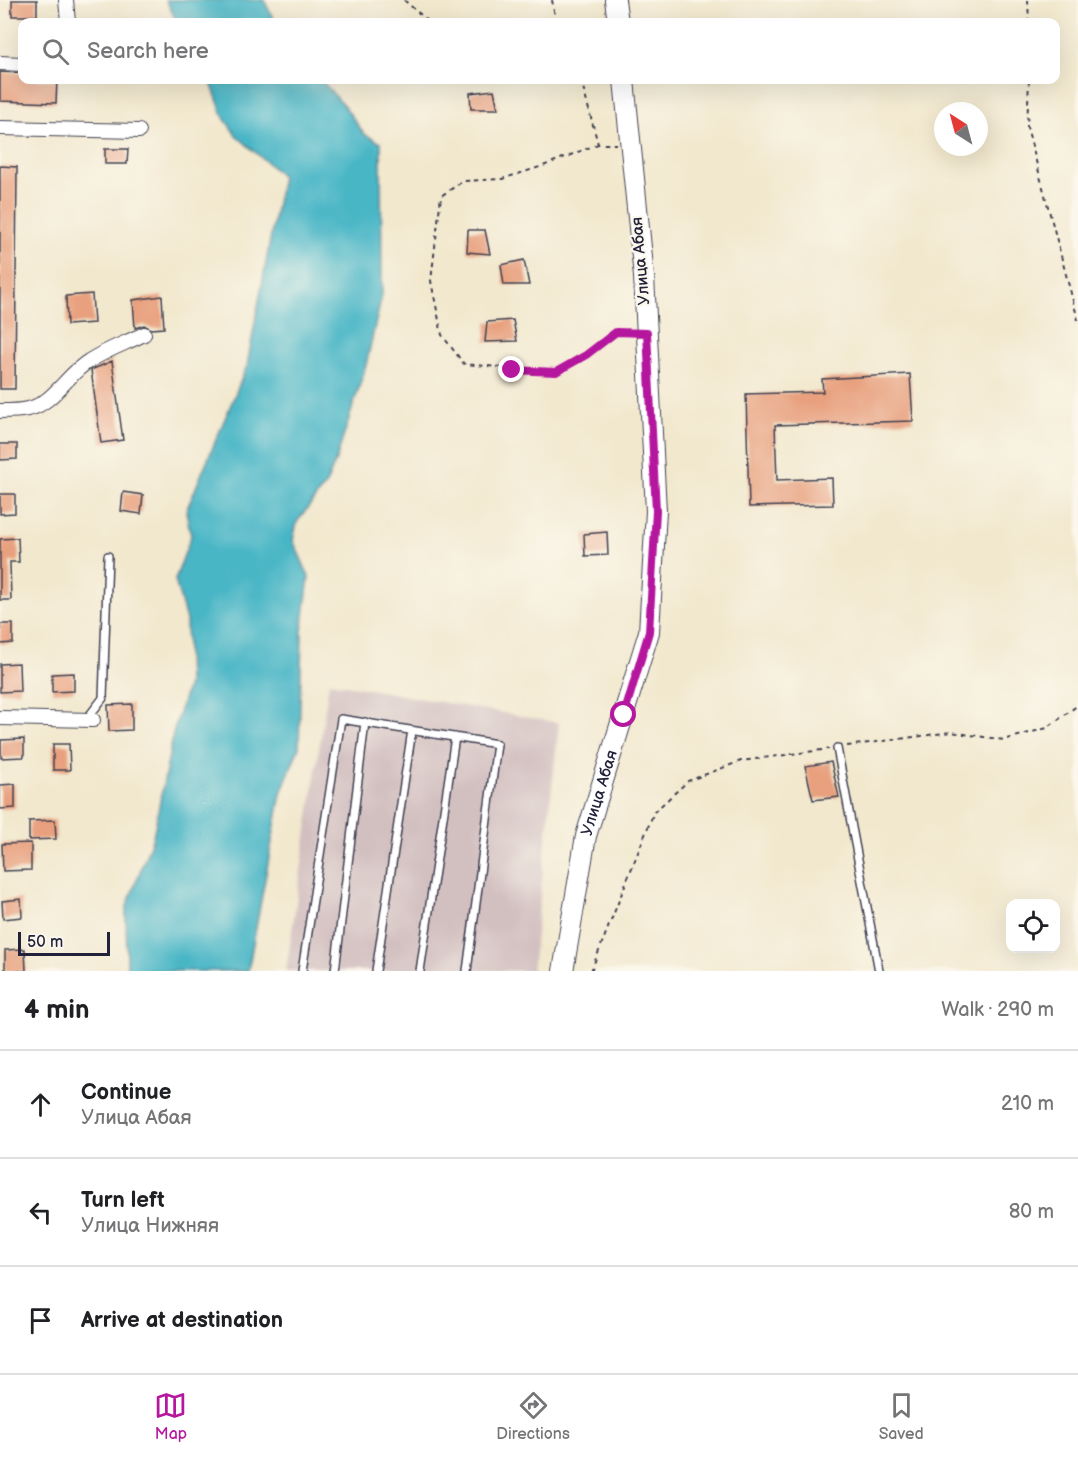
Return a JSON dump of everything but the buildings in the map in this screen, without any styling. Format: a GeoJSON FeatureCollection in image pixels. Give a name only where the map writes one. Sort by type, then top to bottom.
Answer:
{"type":"FeatureCollection","features":[{"type":"Feature","properties":{"kind":"street"},"geometry":{"type":"LineString","coordinates":[[66,0],[68,18]]}},
{"type":"Feature","properties":{"kind":"street"},"geometry":{"type":"LineString","coordinates":[[615,0],[617,18]]}},
{"type":"Feature","properties":{"kind":"street"},"geometry":{"type":"LineString","coordinates":[[0,63],[18,64]]}},
{"type":"Feature","properties":{"kind":"street","name":"Улица Абая"},"geometry":{"type":"LineString","coordinates":[[563,971],[586,836],[649,632],[656,511],[644,277],[624,84]]}},
{"type":"Feature","properties":{"kind":"street"},"geometry":{"type":"LineString","coordinates":[[0,128],[139,131]]}},
{"type":"Feature","properties":{"kind":"street"},"geometry":{"type":"LineString","coordinates":[[0,411],[30,409],[52,395],[71,374],[90,360],[144,334]]}},
{"type":"Feature","properties":{"kind":"street"},"geometry":{"type":"LineString","coordinates":[[0,718],[89,720]]}},
{"type":"Feature","properties":{"kind":"lane"},"geometry":{"type":"LineString","coordinates":[[89,720],[103,698],[108,556]]}},
{"type":"Feature","properties":{"kind":"lane"},"geometry":{"type":"LineString","coordinates":[[302,971],[341,719],[497,744],[467,971]]}},
{"type":"Feature","properties":{"kind":"lane"},"geometry":{"type":"LineString","coordinates":[[335,971],[365,722]]}},
{"type":"Feature","properties":{"kind":"lane"},"geometry":{"type":"LineString","coordinates":[[376,971],[412,730]]}},
{"type":"Feature","properties":{"kind":"lane"},"geometry":{"type":"LineString","coordinates":[[420,971],[455,737]]}},
{"type":"Feature","properties":{"kind":"lane"},"geometry":{"type":"LineString","coordinates":[[837,748],[879,971]]}},
{"type":"Feature","properties":{"kind":"path"},"geometry":{"type":"LineString","coordinates":[[404,0],[424,18]]}},
{"type":"Feature","properties":{"kind":"path"},"geometry":{"type":"LineString","coordinates":[[552,0],[555,18]]}},
{"type":"Feature","properties":{"kind":"path"},"geometry":{"type":"LineString","coordinates":[[1028,0],[1029,18]]}},
{"type":"Feature","properties":{"kind":"path"},"geometry":{"type":"LineString","coordinates":[[582,84],[598,144]]}},
{"type":"Feature","properties":{"kind":"path"},"geometry":{"type":"LineString","coordinates":[[1029,84],[1027,127],[1078,320]]}},
{"type":"Feature","properties":{"kind":"path"},"geometry":{"type":"LineString","coordinates":[[630,145],[598,144],[543,166],[502,179],[463,181],[441,196],[431,281],[441,334],[464,364],[556,372],[586,355],[616,332],[647,333]]}},
{"type":"Feature","properties":{"kind":"path"},"geometry":{"type":"LineString","coordinates":[[591,971],[654,812],[688,781],[741,761],[951,732],[1004,740],[1047,728],[1078,705]]}},
{"type":"Feature","properties":{"kind":"shaded area"},"geometry":{"type":"Polygon","coordinates":[[[329,682],[559,723],[532,971],[286,971],[329,682]]]}},
{"type":"Feature","properties":{"kind":"water"},"geometry":{"type":"Polygon","coordinates":[[[166,0],[264,0],[273,18],[175,18],[166,0]]]}},
{"type":"Feature","properties":{"kind":"water"},"geometry":{"type":"Polygon","coordinates":[[[211,84],[325,84],[345,107],[364,134],[381,143],[382,295],[366,365],[337,457],[326,484],[297,522],[293,540],[309,577],[302,632],[299,747],[281,793],[248,971],[127,971],[126,909],[153,837],[174,730],[188,684],[186,620],[175,580],[191,536],[186,511],[247,366],[282,176],[236,135],[224,118],[211,84]]]}},
{"type":"Feature","properties":{"kind":"route"},"geometry":{"type":"LineString","coordinates":[[512,370],[556,372],[586,355],[616,332],[647,333],[656,511],[649,632],[624,715]]}}]}
